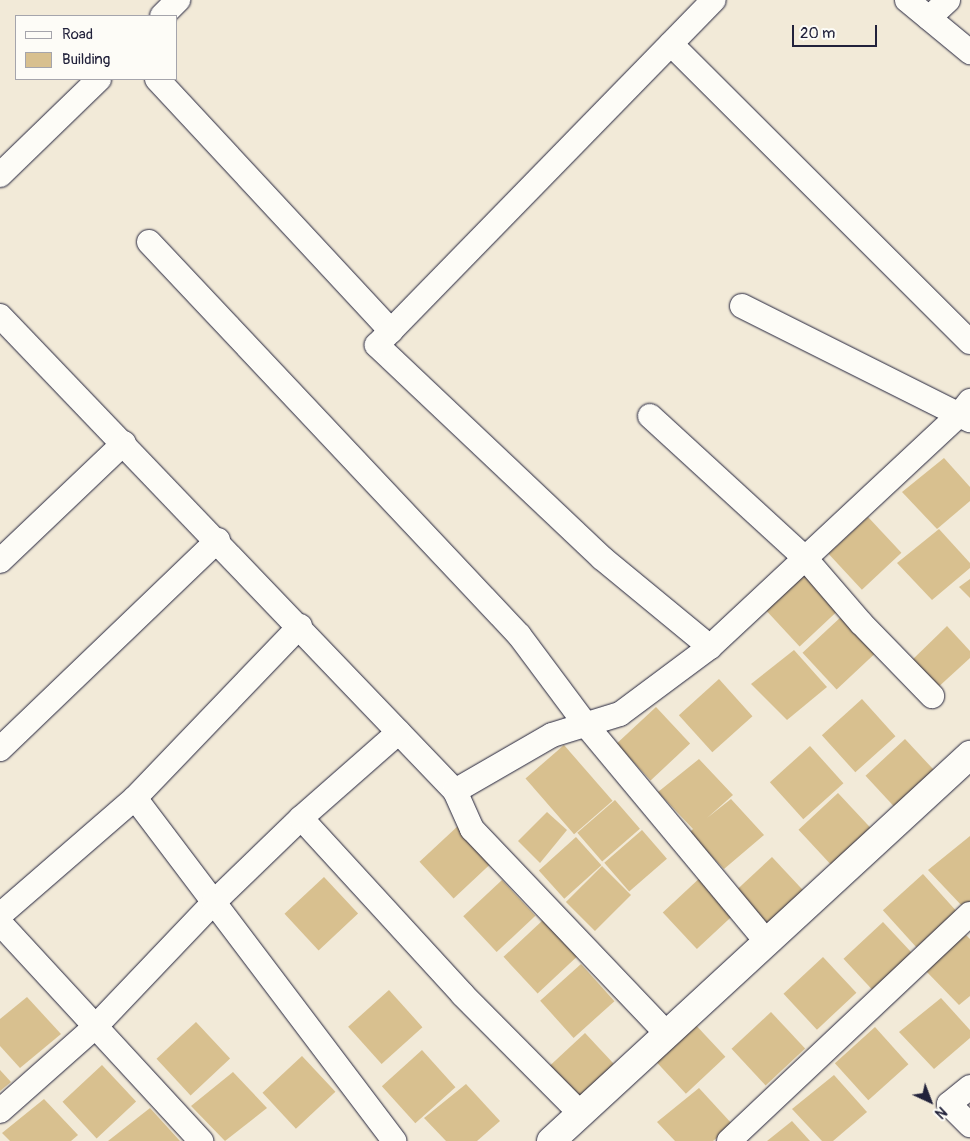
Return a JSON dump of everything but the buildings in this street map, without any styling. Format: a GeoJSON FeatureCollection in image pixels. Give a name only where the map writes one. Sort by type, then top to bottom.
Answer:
{"type":"FeatureCollection","features":[{"type":"Feature","properties":{"kind":"street"},"geometry":{"type":"LineString","coordinates":[[163,15],[178,0]]}},
{"type":"Feature","properties":{"kind":"street"},"geometry":{"type":"LineString","coordinates":[[710,648],[602,558],[377,345],[714,0]]}},
{"type":"Feature","properties":{"kind":"street"},"geometry":{"type":"LineString","coordinates":[[907,0],[970,52]]}},
{"type":"Feature","properties":{"kind":"street"},"geometry":{"type":"LineString","coordinates":[[929,18],[948,0]]}},
{"type":"Feature","properties":{"kind":"street"},"geometry":{"type":"LineString","coordinates":[[671,44],[970,342]]}},
{"type":"Feature","properties":{"kind":"street"},"geometry":{"type":"LineString","coordinates":[[0,176],[98,80]]}},
{"type":"Feature","properties":{"kind":"street"},"geometry":{"type":"LineString","coordinates":[[158,80],[391,331]]}},
{"type":"Feature","properties":{"kind":"street"},"geometry":{"type":"LineString","coordinates":[[149,242],[518,635],[586,726],[767,942]]}},
{"type":"Feature","properties":{"kind":"street"},"geometry":{"type":"LineString","coordinates":[[455,791],[552,735],[620,714],[710,648],[805,558],[966,412],[742,306]]}},
{"type":"Feature","properties":{"kind":"street"},"geometry":{"type":"LineString","coordinates":[[0,316],[218,540],[455,791],[472,828],[667,1034]]}},
{"type":"Feature","properties":{"kind":"street"},"geometry":{"type":"LineString","coordinates":[[650,416],[805,558],[861,623],[932,696]]}},
{"type":"Feature","properties":{"kind":"street"},"geometry":{"type":"LineString","coordinates":[[0,560],[124,443]]}},
{"type":"Feature","properties":{"kind":"street"},"geometry":{"type":"LineString","coordinates":[[0,748],[218,540]]}},
{"type":"Feature","properties":{"kind":"street"},"geometry":{"type":"LineString","coordinates":[[0,915],[135,798],[300,626]]}},
{"type":"Feature","properties":{"kind":"street"},"geometry":{"type":"LineString","coordinates":[[0,1111],[95,1027],[214,902],[301,818],[400,732]]}},
{"type":"Feature","properties":{"kind":"street"},"geometry":{"type":"LineString","coordinates":[[551,1141],[970,755]]}},
{"type":"Feature","properties":{"kind":"street"},"geometry":{"type":"LineString","coordinates":[[135,798],[394,1141]]}},
{"type":"Feature","properties":{"kind":"street"},"geometry":{"type":"LineString","coordinates":[[301,818],[463,995],[580,1114]]}},
{"type":"Feature","properties":{"kind":"street"},"geometry":{"type":"LineString","coordinates":[[729,1141],[970,914]]}},
{"type":"Feature","properties":{"kind":"street"},"geometry":{"type":"LineString","coordinates":[[0,923],[201,1141]]}},
{"type":"Feature","properties":{"kind":"street"},"geometry":{"type":"LineString","coordinates":[[970,1087],[950,1104],[970,1126]]}}]}
